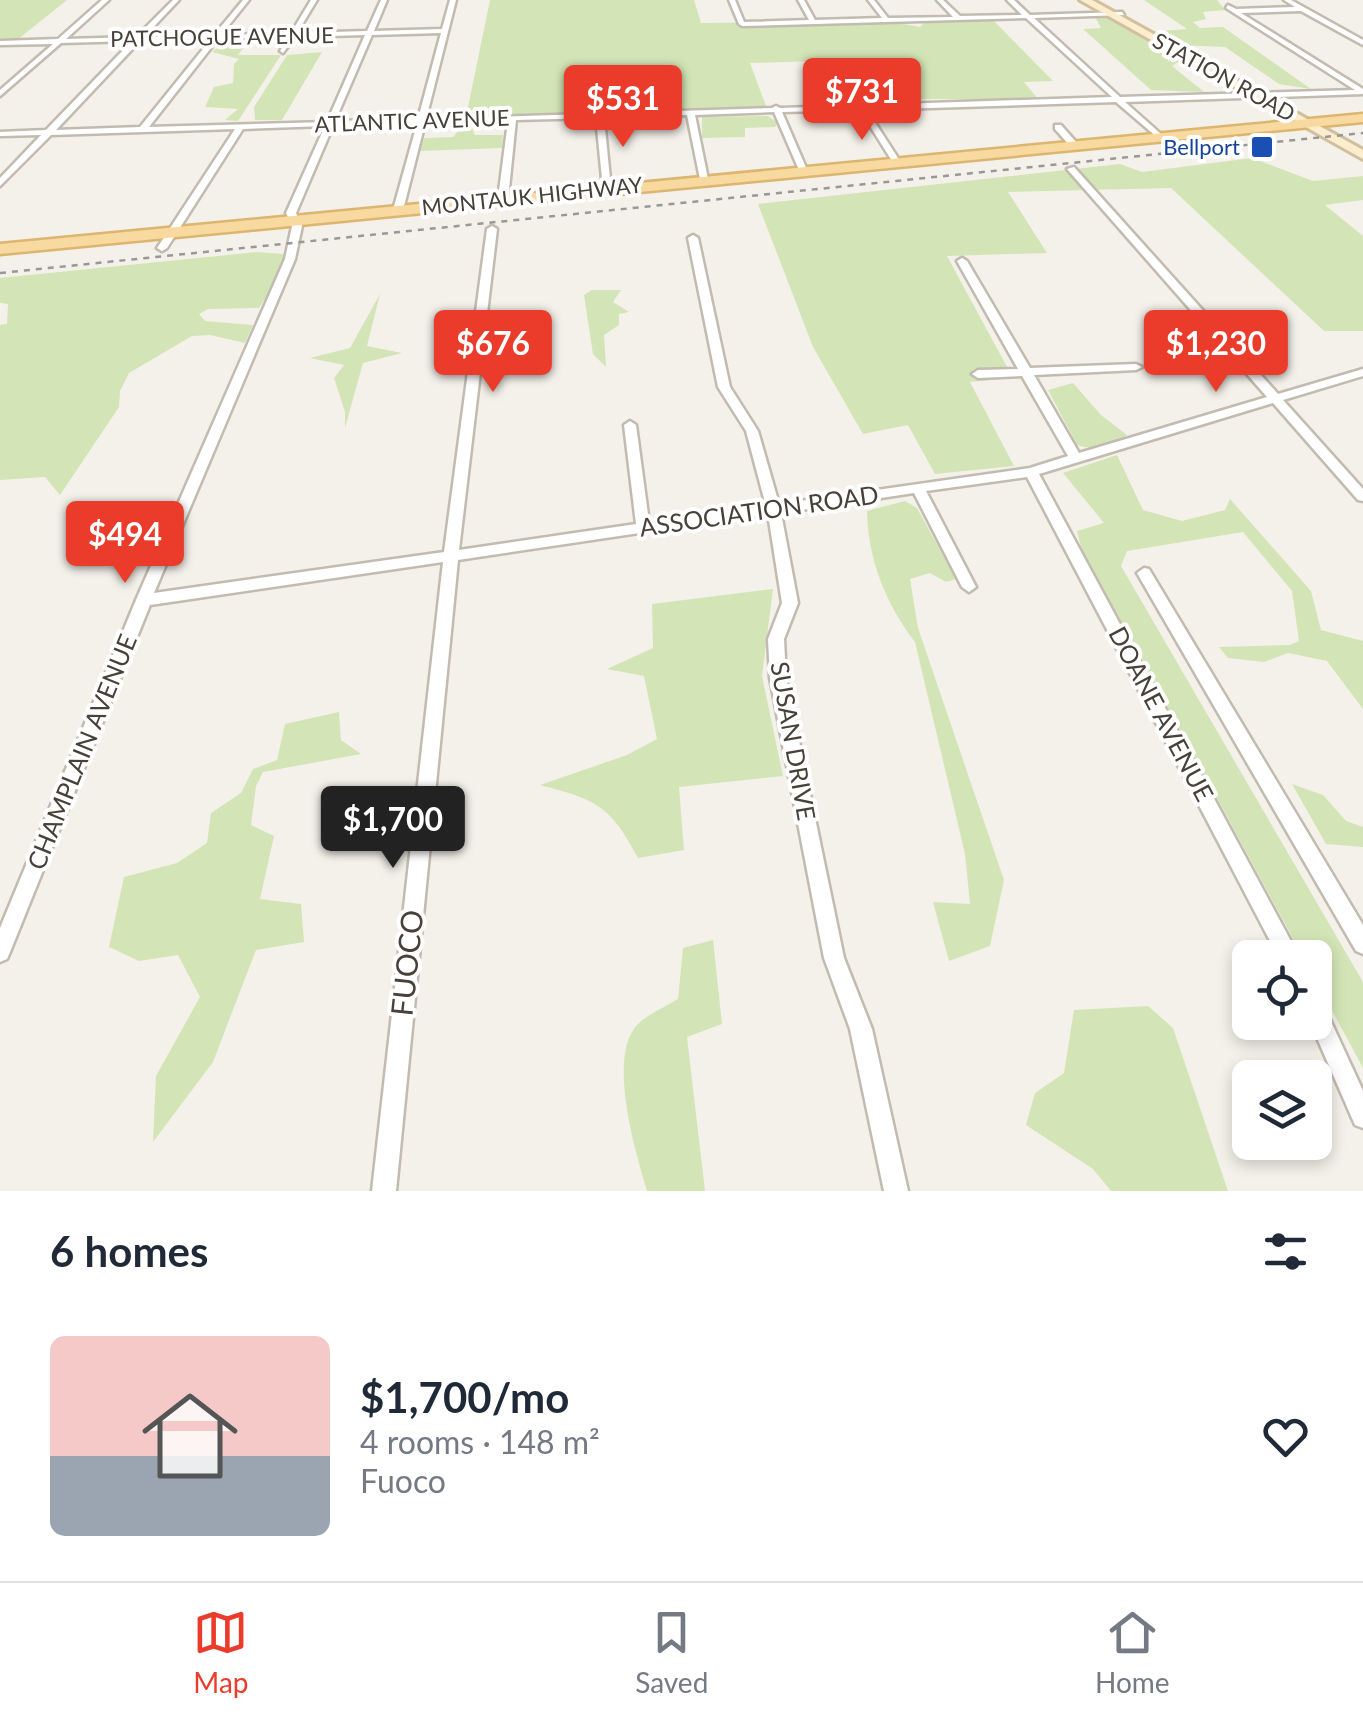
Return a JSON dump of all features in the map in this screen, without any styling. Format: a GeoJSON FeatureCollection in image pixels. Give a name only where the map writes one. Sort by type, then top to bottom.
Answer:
{"type":"FeatureCollection","features":[{"type":"Feature","properties":{"kind":"main road","name":"STATION ROAD"},"geometry":{"type":"LineString","coordinates":[[1085,0],[1363,154]]}},
{"type":"Feature","properties":{"kind":"main road","name":"MONTAUK HIGHWAY"},"geometry":{"type":"LineString","coordinates":[[1,251],[896,160],[1363,118]]}},
{"type":"Feature","properties":{"kind":"street"},"geometry":{"type":"LineString","coordinates":[[0,94],[106,0]]}},
{"type":"Feature","properties":{"kind":"street"},"geometry":{"type":"LineString","coordinates":[[0,183],[176,0]]}},
{"type":"Feature","properties":{"kind":"street"},"geometry":{"type":"LineString","coordinates":[[142,130],[246,0]]}},
{"type":"Feature","properties":{"kind":"street"},"geometry":{"type":"LineString","coordinates":[[283,51],[314,0]]}},
{"type":"Feature","properties":{"kind":"street","name":"CHAMPLAIN AVENUE"},"geometry":{"type":"LineString","coordinates":[[0,952],[144,600],[292,254],[297,226],[291,213],[384,0]]}},
{"type":"Feature","properties":{"kind":"street"},"geometry":{"type":"LineString","coordinates":[[398,210],[452,0]]}},
{"type":"Feature","properties":{"kind":"street"},"geometry":{"type":"LineString","coordinates":[[732,0],[742,24],[1116,14]]}},
{"type":"Feature","properties":{"kind":"street"},"geometry":{"type":"LineString","coordinates":[[801,0],[813,22]]}},
{"type":"Feature","properties":{"kind":"street"},"geometry":{"type":"LineString","coordinates":[[871,0],[886,20]]}},
{"type":"Feature","properties":{"kind":"street"},"geometry":{"type":"LineString","coordinates":[[940,0],[958,18]]}},
{"type":"Feature","properties":{"kind":"street"},"geometry":{"type":"LineString","coordinates":[[1010,0],[1158,136]]}},
{"type":"Feature","properties":{"kind":"street"},"geometry":{"type":"LineString","coordinates":[[1287,0],[1363,43]]}},
{"type":"Feature","properties":{"kind":"street"},"geometry":{"type":"LineString","coordinates":[[1304,10],[1232,9],[1363,92]]}},
{"type":"Feature","properties":{"kind":"street","name":"PATCHOGUE AVENUE"},"geometry":{"type":"LineString","coordinates":[[0,43],[444,31]]}},
{"type":"Feature","properties":{"kind":"street","name":"ATLANTIC AVENUE"},"geometry":{"type":"LineString","coordinates":[[0,134],[1363,92]]}},
{"type":"Feature","properties":{"kind":"street"},"geometry":{"type":"LineString","coordinates":[[862,106],[896,160]]}},
{"type":"Feature","properties":{"kind":"street"},"geometry":{"type":"LineString","coordinates":[[776,108],[803,170]]}},
{"type":"Feature","properties":{"kind":"street"},"geometry":{"type":"LineString","coordinates":[[690,111],[704,179]]}},
{"type":"Feature","properties":{"kind":"street"},"geometry":{"type":"LineString","coordinates":[[600,114],[607,189]]}},
{"type":"Feature","properties":{"kind":"street"},"geometry":{"type":"LineString","coordinates":[[503,199],[512,118]]}},
{"type":"Feature","properties":{"kind":"street"},"geometry":{"type":"LineString","coordinates":[[162,248],[240,127]]}},
{"type":"Feature","properties":{"kind":"street"},"geometry":{"type":"LineString","coordinates":[[1058,128],[1073,144]]}},
{"type":"Feature","properties":{"kind":"street"},"geometry":{"type":"LineString","coordinates":[[1071,169],[1363,497]]}},
{"type":"Feature","properties":{"kind":"street","name":"FUOCO"},"geometry":{"type":"LineString","coordinates":[[384,1191],[452,556],[492,228]]}},
{"type":"Feature","properties":{"kind":"street","name":"SUSAN DRIVE"},"geometry":{"type":"LineString","coordinates":[[694,238],[724,387],[752,431],[774,509],[790,603],[776,639],[778,678],[834,958],[861,1029],[896,1191]]}},
{"type":"Feature","properties":{"kind":"street"},"geometry":{"type":"LineString","coordinates":[[962,261],[1077,460]]}},
{"type":"Feature","properties":{"kind":"street"},"geometry":{"type":"LineString","coordinates":[[978,374],[1136,367]]}},
{"type":"Feature","properties":{"kind":"street","name":"ASSOCIATION ROAD"},"geometry":{"type":"LineString","coordinates":[[144,600],[1030,472],[1363,372]]}},
{"type":"Feature","properties":{"kind":"street"},"geometry":{"type":"LineString","coordinates":[[630,425],[643,528]]}},
{"type":"Feature","properties":{"kind":"street","name":"DOANE AVENUE"},"geometry":{"type":"LineString","coordinates":[[1030,472],[1280,940]]}},
{"type":"Feature","properties":{"kind":"street"},"geometry":{"type":"LineString","coordinates":[[918,488],[968,587]]}},
{"type":"Feature","properties":{"kind":"street","name":"DOANE AVENUE"},"geometry":{"type":"LineString","coordinates":[[1144,573],[1363,944]]}},
{"type":"Feature","properties":{"kind":"street"},"geometry":{"type":"LineString","coordinates":[[1329,1040],[1363,1118]]}},
{"type":"Feature","properties":{"kind":"green space"},"geometry":{"type":"Polygon","coordinates":[[[0,0],[67,0],[17,40],[0,40],[0,0]]]}},
{"type":"Feature","properties":{"kind":"green space"},"geometry":{"type":"Polygon","coordinates":[[[490,0],[694,0],[701,23],[887,21],[920,27],[925,21],[989,16],[1053,81],[1024,82],[1038,99],[890,99],[868,64],[848,60],[750,63],[766,106],[676,110],[671,99],[614,100],[615,112],[466,117],[490,0]]]}},
{"type":"Feature","properties":{"kind":"green space"},"geometry":{"type":"Polygon","coordinates":[[[1144,0],[1217,0],[1225,10],[1203,12],[1206,19],[1193,22],[1200,28],[1223,27],[1311,89],[1279,84],[1225,47],[1177,45],[1149,32],[1187,29],[1144,0]]]}},
{"type":"Feature","properties":{"kind":"green space"},"geometry":{"type":"Polygon","coordinates":[[[1095,17],[1111,18],[1178,55],[1180,61],[1172,66],[1204,92],[1151,90],[1083,29],[1101,28],[1095,17]]]}},
{"type":"Feature","properties":{"kind":"green space"},"geometry":{"type":"Polygon","coordinates":[[[245,46],[238,55],[281,55],[238,121],[225,120],[238,109],[205,107],[214,87],[233,83],[234,64],[239,59],[212,52],[218,47],[245,46]]]}},
{"type":"Feature","properties":{"kind":"green space"},"geometry":{"type":"Polygon","coordinates":[[[322,52],[282,120],[255,120],[254,107],[287,55],[322,52]]]}},
{"type":"Feature","properties":{"kind":"green space"},"geometry":{"type":"Polygon","coordinates":[[[768,116],[778,123],[775,127],[745,128],[745,137],[702,138],[702,117],[768,116]]]}},
{"type":"Feature","properties":{"kind":"green space"},"geometry":{"type":"Polygon","coordinates":[[[462,126],[471,126],[475,135],[503,135],[502,148],[420,151],[424,138],[453,137],[462,126]]]}},
{"type":"Feature","properties":{"kind":"green space"},"geometry":{"type":"Polygon","coordinates":[[[1252,158],[1313,181],[1363,176],[1363,200],[1325,205],[1363,236],[1363,331],[1324,331],[1171,188],[1008,192],[1047,253],[947,256],[1013,378],[970,382],[1014,466],[935,474],[908,425],[863,434],[813,347],[758,204],[1120,164],[1142,172],[1252,158]]]}},
{"type":"Feature","properties":{"kind":"green space"},"geometry":{"type":"Polygon","coordinates":[[[257,252],[282,254],[290,259],[259,308],[208,309],[199,314],[205,321],[253,325],[245,343],[210,335],[192,336],[129,373],[120,391],[119,407],[60,495],[45,477],[0,480],[0,325],[7,324],[8,304],[0,303],[0,278],[257,252]]]}},
{"type":"Feature","properties":{"kind":"green space"},"geometry":{"type":"Polygon","coordinates":[[[592,290],[621,290],[613,302],[629,312],[619,314],[619,325],[604,335],[606,367],[593,354],[584,295],[592,290]]]}},
{"type":"Feature","properties":{"kind":"green space"},"geometry":{"type":"Polygon","coordinates":[[[380,294],[367,346],[402,353],[363,363],[345,428],[345,412],[334,378],[344,365],[310,358],[350,348],[380,294]]]}},
{"type":"Feature","properties":{"kind":"green space"},"geometry":{"type":"Polygon","coordinates":[[[1073,383],[1101,415],[1127,435],[1103,446],[1077,445],[1048,390],[1073,383]]]}},
{"type":"Feature","properties":{"kind":"green space"},"geometry":{"type":"Polygon","coordinates":[[[1117,455],[1143,510],[1182,521],[1225,510],[1230,499],[1311,591],[1321,630],[1363,641],[1363,709],[1327,661],[1288,653],[1264,662],[1228,658],[1219,647],[1290,645],[1299,641],[1292,591],[1243,532],[1127,551],[1121,566],[1363,982],[1363,1068],[1332,1011],[1332,940],[1294,940],[1081,547],[1077,531],[1104,523],[1063,473],[1117,455]]]}},
{"type":"Feature","properties":{"kind":"green space"},"geometry":{"type":"Polygon","coordinates":[[[905,501],[917,508],[956,579],[946,582],[930,573],[910,579],[918,628],[1004,880],[990,946],[949,961],[933,902],[970,904],[965,854],[915,642],[880,581],[868,529],[867,511],[905,501]]]}},
{"type":"Feature","properties":{"kind":"green space"},"geometry":{"type":"Polygon","coordinates":[[[773,589],[762,676],[783,776],[679,787],[684,850],[638,858],[619,826],[600,807],[540,785],[627,755],[657,739],[644,676],[607,669],[653,648],[652,604],[773,589]]]}},
{"type":"Feature","properties":{"kind":"green space"},"geometry":{"type":"Polygon","coordinates":[[[339,712],[341,740],[361,754],[263,772],[256,786],[251,825],[274,836],[260,899],[301,904],[304,942],[256,950],[213,1062],[153,1142],[156,1076],[200,997],[178,955],[139,961],[109,947],[124,877],[177,863],[207,843],[211,813],[241,793],[253,769],[277,760],[285,724],[339,712]]]}},
{"type":"Feature","properties":{"kind":"green space"},"geometry":{"type":"Polygon","coordinates":[[[1292,784],[1323,795],[1346,821],[1363,827],[1363,847],[1326,844],[1292,784]]]}},
{"type":"Feature","properties":{"kind":"green space"},"geometry":{"type":"Polygon","coordinates":[[[713,940],[722,1024],[687,1037],[705,1191],[647,1191],[626,1105],[624,1058],[638,1024],[678,999],[683,948],[713,940]]]}},
{"type":"Feature","properties":{"kind":"green space"},"geometry":{"type":"Polygon","coordinates":[[[1148,1006],[1173,1028],[1228,1191],[1111,1191],[1093,1169],[1026,1125],[1035,1093],[1064,1073],[1074,1010],[1148,1006]]]}},
{"type":"Feature","properties":{"kind":"railway"},"geometry":{"type":"LineString","coordinates":[[0,273],[1363,133]]}},
{"type":"Feature","properties":{"kind":"place","name":"Bellport"},"geometry":{"type":"Point","coordinates":[1262,147]}}]}
